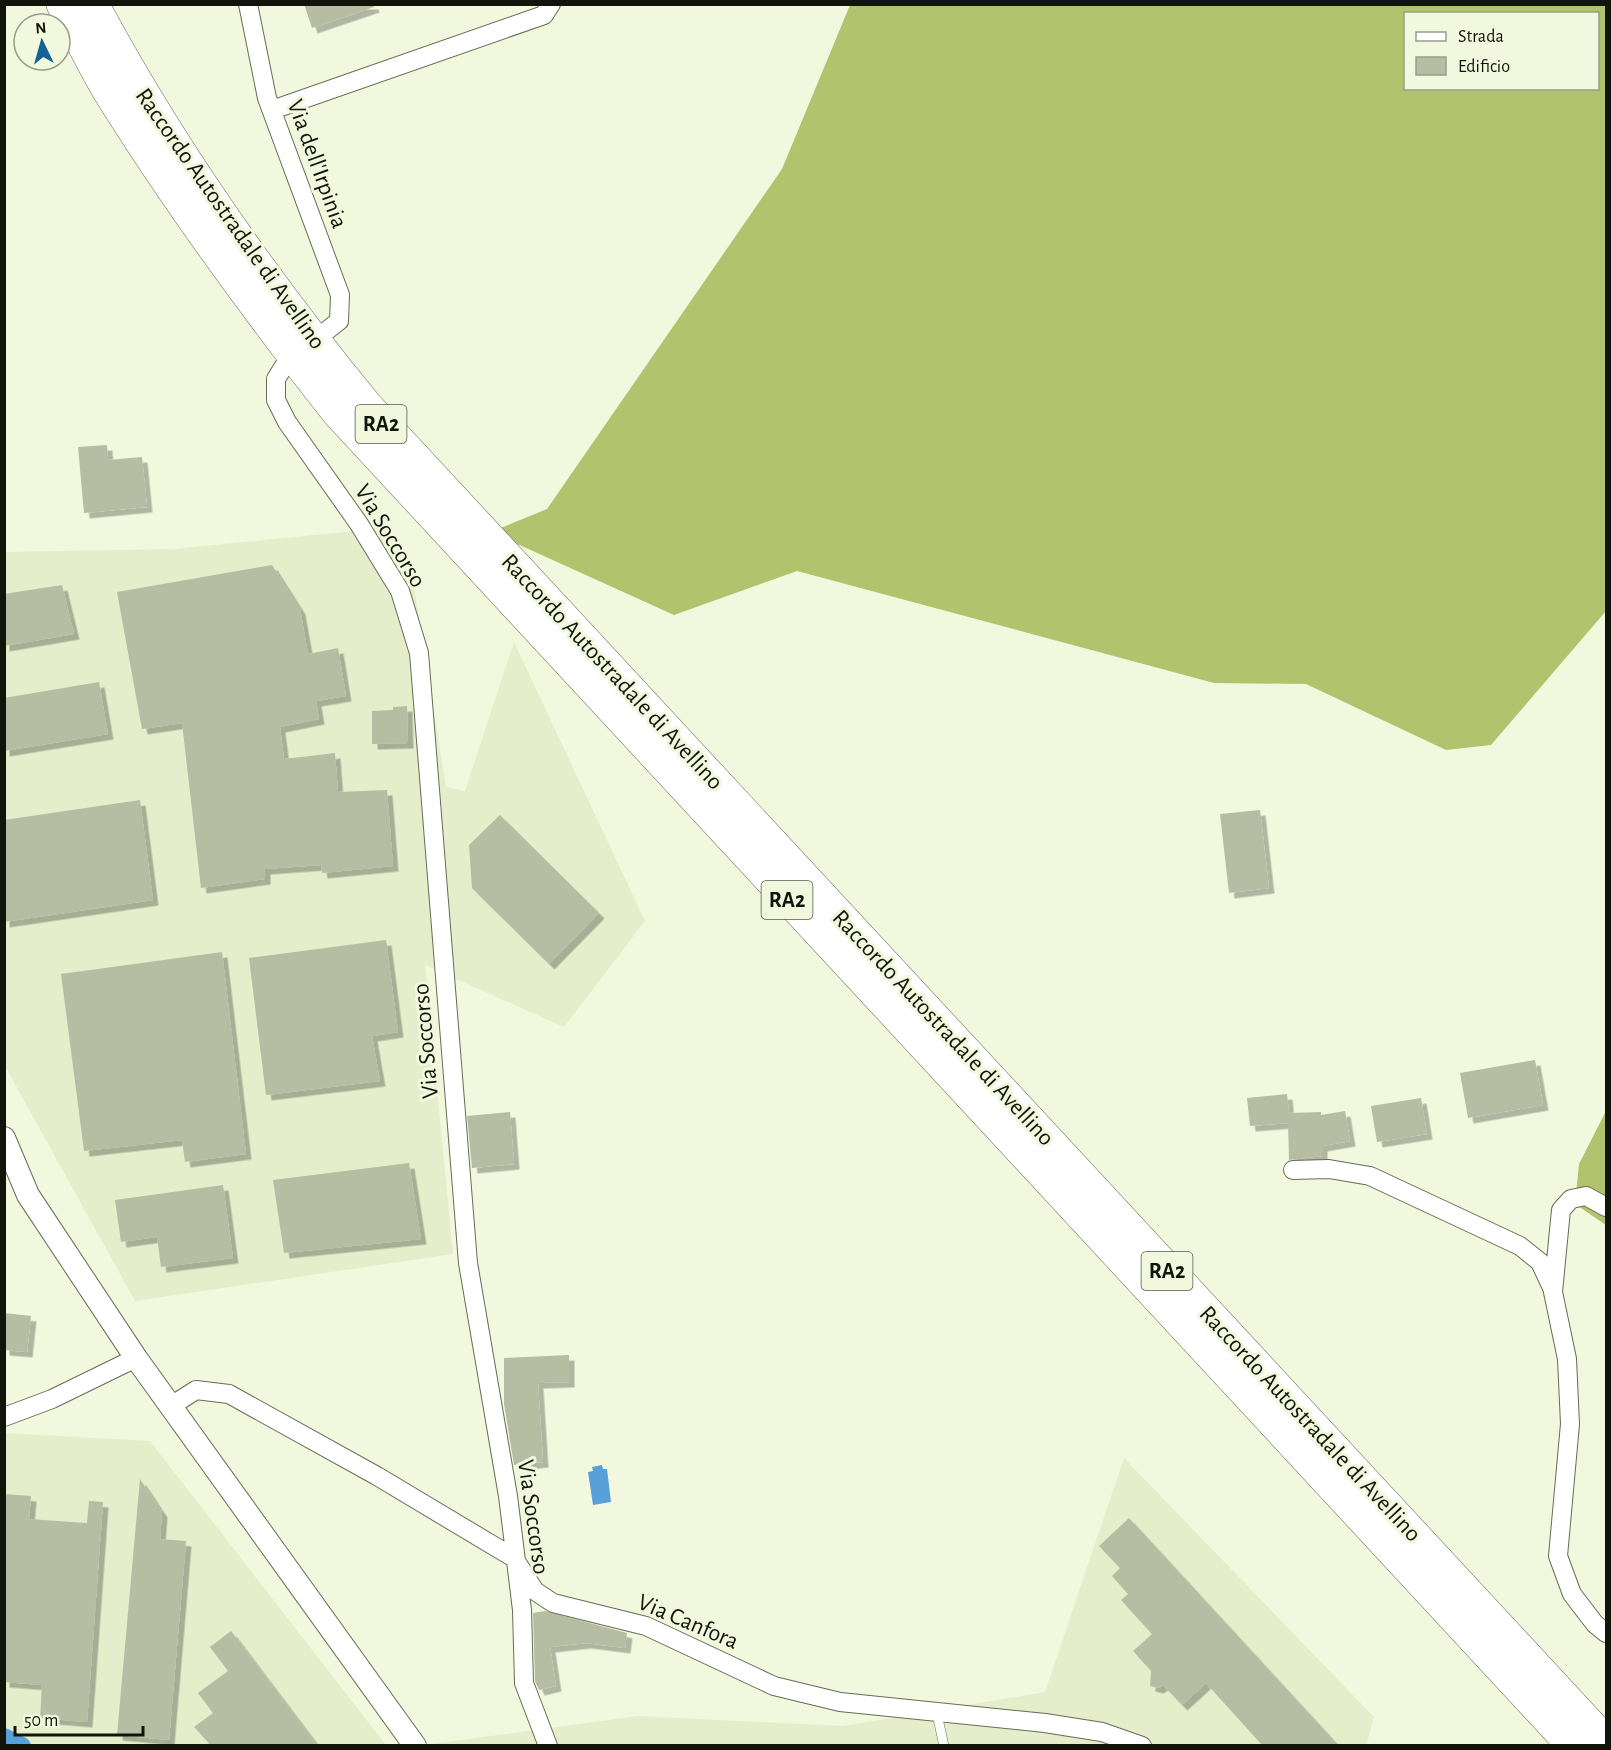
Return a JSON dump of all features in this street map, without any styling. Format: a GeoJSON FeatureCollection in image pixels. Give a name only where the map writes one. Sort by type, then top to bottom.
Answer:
{"type":"FeatureCollection","features":[{"type":"Feature","properties":{"kind":"highway","name":"Raccordo Autostradale di Avellino"},"geometry":{"type":"LineString","coordinates":[[63,4],[108,87],[180,200],[257,309],[338,412],[1574,1746]]}},
{"type":"Feature","properties":{"kind":"highway","name":"Raccordo Autostradale di Avellino"},"geometry":{"type":"LineString","coordinates":[[92,4],[148,102],[214,205],[274,289],[366,406],[1606,1743]]}},
{"type":"Feature","properties":{"kind":"street","name":"Via dell'Irpinia"},"geometry":{"type":"LineString","coordinates":[[248,4],[272,110],[340,295],[339,321],[325,332]]}},
{"type":"Feature","properties":{"kind":"street"},"geometry":{"type":"LineString","coordinates":[[272,110],[544,15],[551,4]]}},
{"type":"Feature","properties":{"kind":"street","name":"Via Soccorso"},"geometry":{"type":"LineString","coordinates":[[284,366],[276,379],[276,400],[287,422],[359,524],[400,591],[419,653],[468,1263],[508,1496],[522,1610],[524,1683],[548,1746]]}},
{"type":"Feature","properties":{"kind":"street"},"geometry":{"type":"LineString","coordinates":[[4,1138],[28,1196],[136,1358],[415,1746]]}},
{"type":"Feature","properties":{"kind":"street"},"geometry":{"type":"LineString","coordinates":[[1293,1170],[1329,1169],[1370,1176],[1520,1246],[1540,1262],[1553,1292],[1567,1359],[1570,1424],[1558,1556],[1572,1594],[1595,1624],[1606,1633]]}},
{"type":"Feature","properties":{"kind":"street"},"geometry":{"type":"LineString","coordinates":[[1553,1292],[1561,1210],[1571,1199],[1586,1196],[1606,1208]]}},
{"type":"Feature","properties":{"kind":"street"},"geometry":{"type":"LineString","coordinates":[[4,1417],[52,1399],[136,1358]]}},
{"type":"Feature","properties":{"kind":"street","name":"Via Canfora"},"geometry":{"type":"LineString","coordinates":[[171,1406],[196,1390],[229,1394],[377,1476],[514,1558],[536,1591],[553,1603],[646,1626],[774,1686],[840,1702],[937,1714],[1044,1723],[1102,1732],[1142,1746]]}},
{"type":"Feature","properties":{"kind":"lane"},"geometry":{"type":"LineString","coordinates":[[937,1714],[944,1746]]}},
{"type":"Feature","properties":{"kind":"shaded area"},"geometry":{"type":"Polygon","coordinates":[[[375,529],[413,581],[446,787],[465,791],[514,642],[645,921],[564,1027],[425,965],[453,1254],[135,1301],[5,1066],[4,552],[174,549],[375,529]]]}},
{"type":"Feature","properties":{"kind":"shaded area"},"geometry":{"type":"Polygon","coordinates":[[[4,1433],[150,1441],[386,1745],[5,1745],[4,1433]]]}},
{"type":"Feature","properties":{"kind":"shaded area"},"geometry":{"type":"Polygon","coordinates":[[[1124,1458],[1374,1717],[1366,1746],[417,1746],[638,1716],[843,1726],[1045,1692],[1124,1458]]]}},
{"type":"Feature","properties":{"kind":"green space"},"geometry":{"type":"Polygon","coordinates":[[[850,5],[1606,5],[1606,611],[1491,745],[1446,750],[1306,684],[1214,683],[797,571],[674,615],[491,532],[547,509],[782,169],[850,5]]]}},
{"type":"Feature","properties":{"kind":"green space"},"geometry":{"type":"Polygon","coordinates":[[[1606,1111],[1606,1225],[1575,1204],[1579,1164],[1606,1111]]]}},
{"type":"Feature","properties":{"kind":"water"},"geometry":{"type":"Polygon","coordinates":[[[602,1465],[603,1469],[607,1469],[611,1502],[593,1505],[588,1472],[593,1471],[592,1467],[602,1465]]]}},
{"type":"Feature","properties":{"kind":"building"},"geometry":{"type":"Polygon","coordinates":[[[304,4],[373,4],[374,7],[312,28],[304,4]]]}},
{"type":"Feature","properties":{"kind":"building"},"geometry":{"type":"Polygon","coordinates":[[[107,445],[108,460],[142,457],[147,507],[84,513],[78,447],[107,445]]]}},
{"type":"Feature","properties":{"kind":"building"},"geometry":{"type":"Polygon","coordinates":[[[272,565],[300,609],[308,654],[338,648],[346,696],[316,701],[319,719],[280,727],[284,759],[335,753],[338,792],[387,790],[393,866],[322,873],[321,865],[265,869],[265,879],[201,888],[182,723],[142,729],[117,592],[272,565]]]}},
{"type":"Feature","properties":{"kind":"building"},"geometry":{"type":"Polygon","coordinates":[[[62,585],[74,634],[4,646],[4,594],[62,585]]]}},
{"type":"Feature","properties":{"kind":"building"},"geometry":{"type":"Polygon","coordinates":[[[99,682],[108,734],[4,751],[4,698],[99,682]]]}},
{"type":"Feature","properties":{"kind":"building"},"geometry":{"type":"Polygon","coordinates":[[[407,706],[408,743],[372,744],[372,711],[393,710],[393,707],[407,706]]]}},
{"type":"Feature","properties":{"kind":"building"},"geometry":{"type":"Polygon","coordinates":[[[140,800],[153,900],[4,922],[4,820],[140,800]]]}},
{"type":"Feature","properties":{"kind":"building"},"geometry":{"type":"Polygon","coordinates":[[[1260,810],[1269,888],[1229,893],[1220,814],[1260,810]]]}},
{"type":"Feature","properties":{"kind":"building"},"geometry":{"type":"Polygon","coordinates":[[[500,815],[599,913],[549,964],[472,888],[469,845],[500,815]]]}},
{"type":"Feature","properties":{"kind":"building"},"geometry":{"type":"Polygon","coordinates":[[[386,940],[398,1032],[372,1036],[380,1081],[266,1095],[249,958],[386,940]]]}},
{"type":"Feature","properties":{"kind":"building"},"geometry":{"type":"Polygon","coordinates":[[[222,952],[246,1154],[185,1162],[182,1140],[84,1151],[61,974],[222,952]]]}},
{"type":"Feature","properties":{"kind":"building"},"geometry":{"type":"Polygon","coordinates":[[[1535,1060],[1543,1105],[1468,1118],[1460,1073],[1535,1060]]]}},
{"type":"Feature","properties":{"kind":"building"},"geometry":{"type":"Polygon","coordinates":[[[1287,1094],[1289,1113],[1321,1112],[1321,1115],[1345,1111],[1350,1141],[1322,1146],[1322,1156],[1289,1160],[1288,1123],[1250,1126],[1247,1098],[1287,1094]]]}},
{"type":"Feature","properties":{"kind":"building"},"geometry":{"type":"Polygon","coordinates":[[[1421,1098],[1427,1134],[1377,1142],[1371,1106],[1421,1098]]]}},
{"type":"Feature","properties":{"kind":"building"},"geometry":{"type":"Polygon","coordinates":[[[510,1112],[514,1164],[472,1168],[467,1116],[510,1112]]]}},
{"type":"Feature","properties":{"kind":"building"},"geometry":{"type":"Polygon","coordinates":[[[409,1163],[421,1239],[284,1253],[273,1180],[409,1163]]]}},
{"type":"Feature","properties":{"kind":"building"},"geometry":{"type":"Polygon","coordinates":[[[223,1185],[233,1258],[161,1267],[157,1237],[121,1242],[115,1200],[223,1185]]]}},
{"type":"Feature","properties":{"kind":"building"},"geometry":{"type":"Polygon","coordinates":[[[4,1313],[31,1316],[27,1352],[4,1350],[4,1313]]]}},
{"type":"Feature","properties":{"kind":"building"},"geometry":{"type":"Polygon","coordinates":[[[569,1355],[569,1382],[538,1383],[543,1462],[514,1465],[504,1404],[504,1358],[569,1355]]]}},
{"type":"Feature","properties":{"kind":"building"},"geometry":{"type":"Polygon","coordinates":[[[140,1479],[162,1512],[160,1539],[186,1541],[169,1740],[117,1735],[140,1479]]]}},
{"type":"Feature","properties":{"kind":"building"},"geometry":{"type":"Polygon","coordinates":[[[4,1494],[31,1496],[29,1519],[87,1523],[89,1501],[103,1502],[87,1722],[40,1718],[42,1685],[4,1682],[4,1494]]]}},
{"type":"Feature","properties":{"kind":"building"},"geometry":{"type":"Polygon","coordinates":[[[1129,1518],[1339,1746],[1263,1746],[1206,1683],[1182,1705],[1163,1685],[1158,1688],[1150,1686],[1151,1671],[1133,1651],[1152,1634],[1121,1600],[1128,1594],[1112,1576],[1120,1568],[1099,1546],[1129,1518]]]}},
{"type":"Feature","properties":{"kind":"building"},"geometry":{"type":"Polygon","coordinates":[[[545,1611],[627,1633],[625,1648],[586,1643],[550,1647],[556,1686],[539,1690],[535,1681],[533,1613],[545,1611]]]}},
{"type":"Feature","properties":{"kind":"building"},"geometry":{"type":"Polygon","coordinates":[[[231,1631],[318,1746],[206,1746],[209,1743],[194,1727],[213,1713],[198,1693],[228,1671],[210,1647],[231,1631]]]}},
{"type":"Feature","properties":{"kind":"waterway"},"geometry":{"type":"LineString","coordinates":[[4,1737],[22,1746]]}}]}
